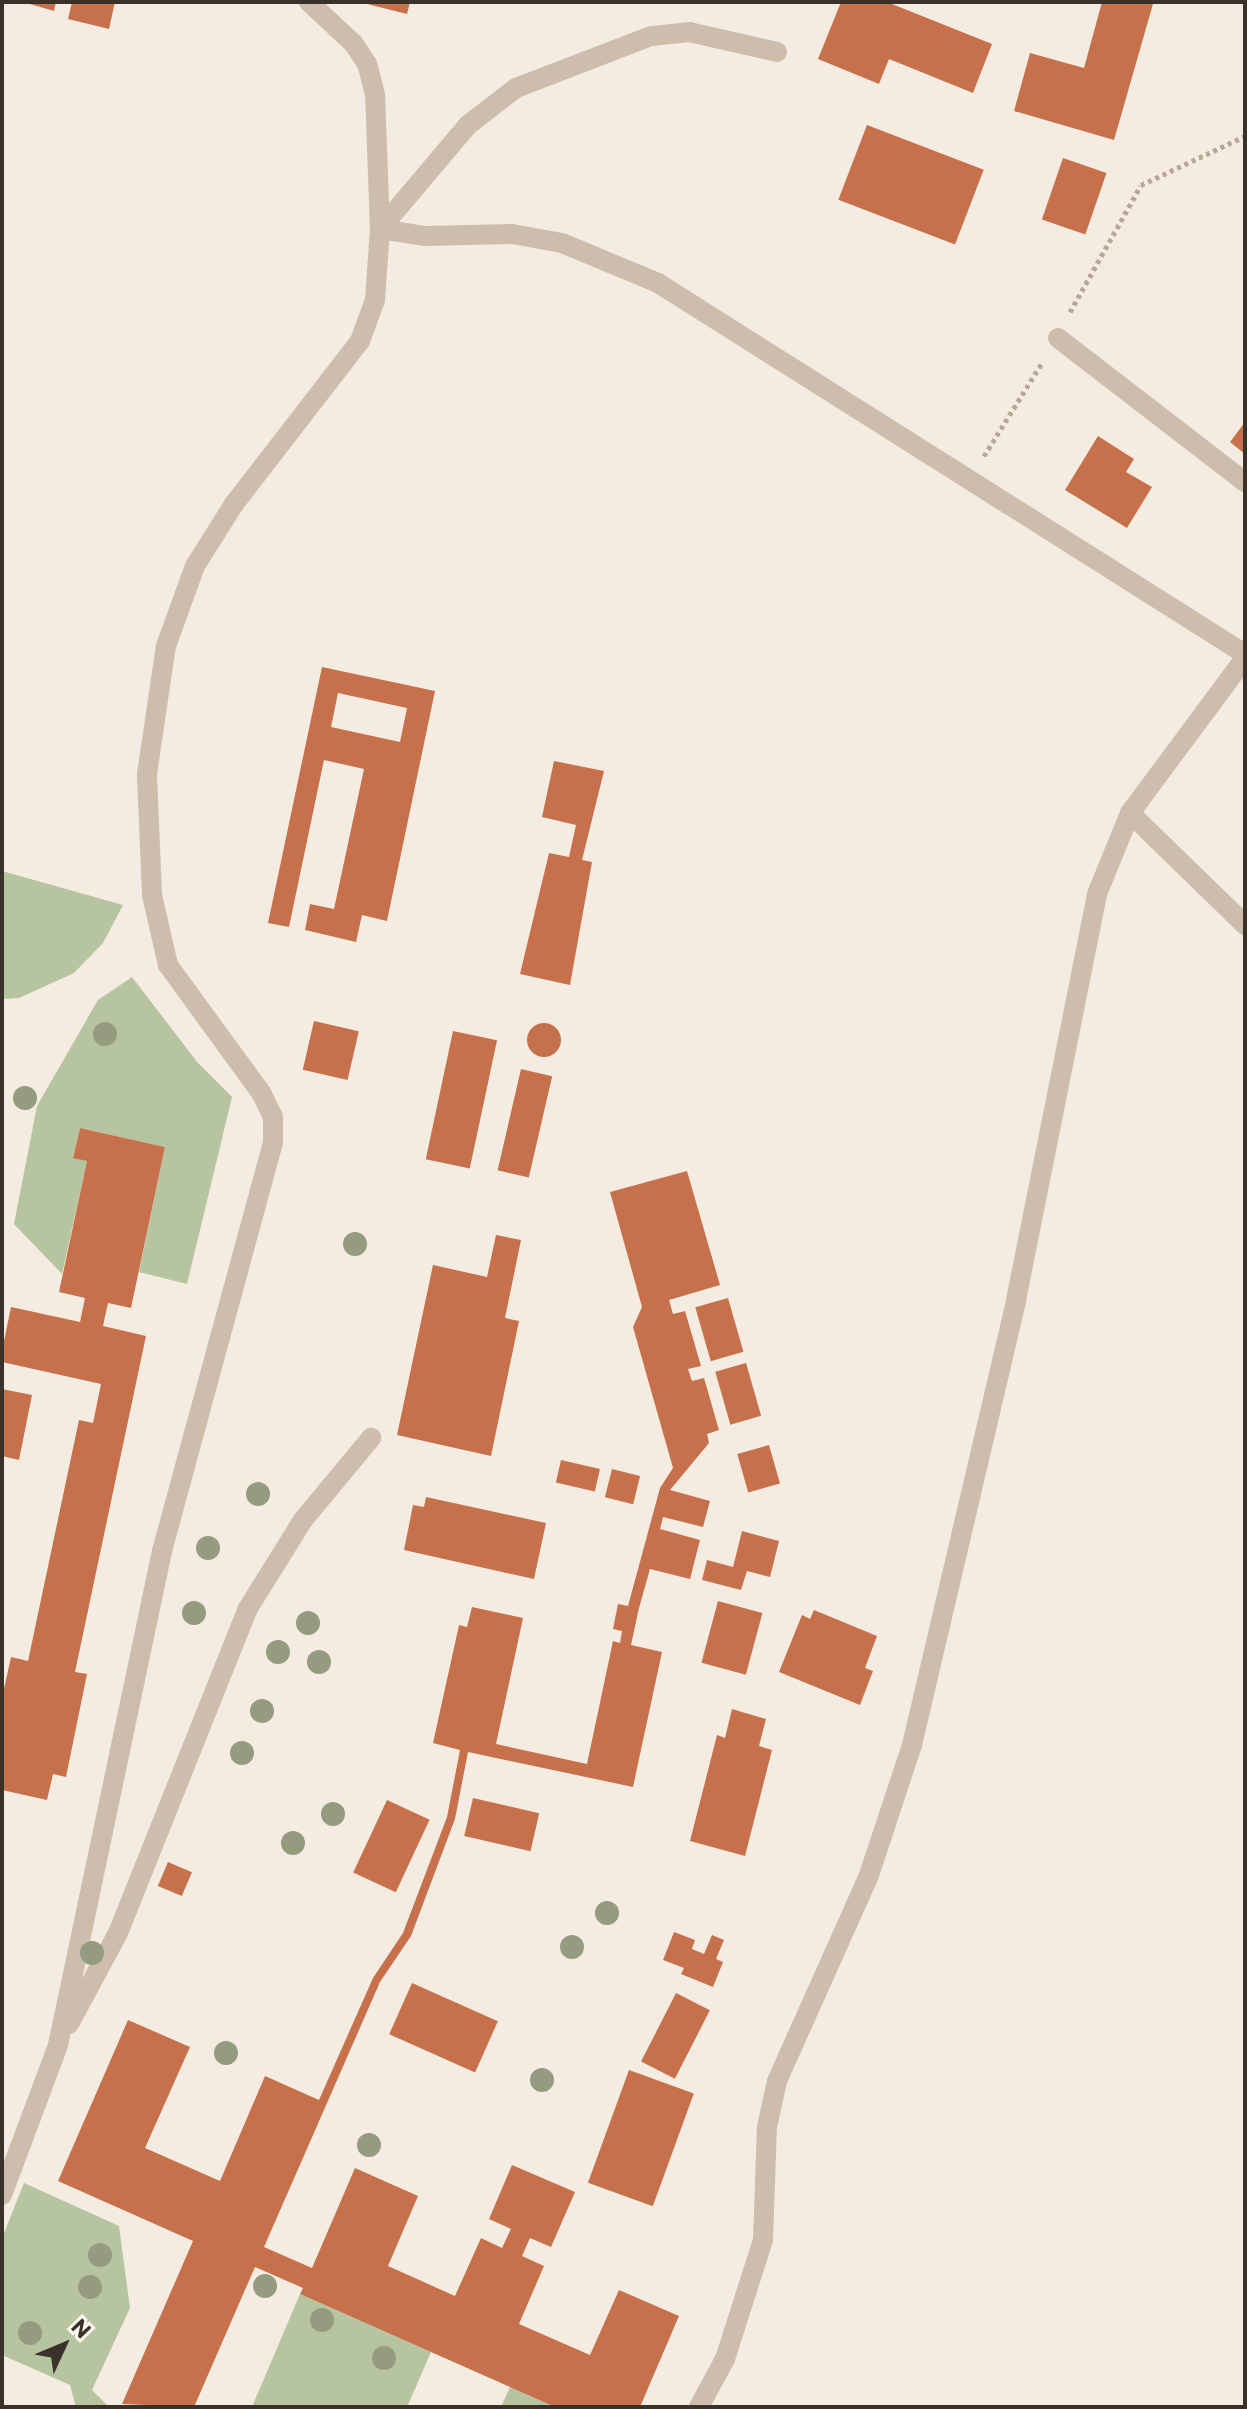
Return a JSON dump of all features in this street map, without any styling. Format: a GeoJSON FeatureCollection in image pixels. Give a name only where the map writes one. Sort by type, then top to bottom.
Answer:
{"type":"FeatureCollection","features":[{"type":"Feature","properties":{"kind":"street"},"geometry":{"type":"LineString","coordinates":[[58,2045],[162,1551],[273,1142],[273,1117],[262,1094],[168,965],[152,895],[147,774],[166,646],[195,566],[234,504],[360,341],[375,300],[380,229],[375,95],[367,64],[309,2]]}},
{"type":"Feature","properties":{"kind":"street"},"geometry":{"type":"LineString","coordinates":[[380,229],[468,125],[516,88],[651,36],[690,32],[777,52]]}},
{"type":"Feature","properties":{"kind":"street"},"geometry":{"type":"LineString","coordinates":[[380,229],[425,236],[512,234],[562,243],[644,277],[971,477],[1245,656],[1130,813],[1097,894],[1016,1300],[912,1745],[868,1878],[777,2081],[767,2127],[763,2240],[725,2359],[699,2407]]}},
{"type":"Feature","properties":{"kind":"street"},"geometry":{"type":"LineString","coordinates":[[1058,338],[1245,482]]}},
{"type":"Feature","properties":{"kind":"street"},"geometry":{"type":"LineString","coordinates":[[1130,813],[1245,925]]}},
{"type":"Feature","properties":{"kind":"street"},"geometry":{"type":"LineString","coordinates":[[2,2195],[58,2045],[118,1933],[247,1610],[303,1520],[371,1438]]}},
{"type":"Feature","properties":{"kind":"path"},"geometry":{"type":"LineString","coordinates":[[971,477],[1058,338],[1079,289],[1141,185],[1245,136]]}},
{"type":"Feature","properties":{"kind":"green space"},"geometry":{"type":"Polygon","coordinates":[[[2,871],[123,905],[103,943],[74,973],[19,998],[2,999],[2,871]]]}},
{"type":"Feature","properties":{"kind":"green space"},"geometry":{"type":"Polygon","coordinates":[[[132,977],[198,1063],[232,1097],[187,1284],[139,1272],[165,1147],[80,1128],[73,1157],[87,1161],[62,1274],[14,1224],[37,1106],[98,1000],[132,977]]]}},
{"type":"Feature","properties":{"kind":"green space"},"geometry":{"type":"Polygon","coordinates":[[[24,2183],[119,2226],[130,2308],[92,2390],[109,2407],[76,2407],[70,2385],[2,2355],[2,2238],[24,2183]]]}},
{"type":"Feature","properties":{"kind":"green space"},"geometry":{"type":"Polygon","coordinates":[[[300,2294],[431,2352],[407,2407],[252,2407],[300,2294]]]}},
{"type":"Feature","properties":{"kind":"green space"},"geometry":{"type":"Polygon","coordinates":[[[510,2387],[555,2407],[501,2407],[510,2387]]]}},
{"type":"Feature","properties":{"kind":"building"},"geometry":{"type":"Polygon","coordinates":[[[23,2],[56,2],[54,11],[23,2]]]}},
{"type":"Feature","properties":{"kind":"building"},"geometry":{"type":"Polygon","coordinates":[[[72,2],[115,2],[109,29],[68,19],[72,2]]]}},
{"type":"Feature","properties":{"kind":"building"},"geometry":{"type":"Polygon","coordinates":[[[359,2],[410,2],[407,14],[359,2]]]}},
{"type":"Feature","properties":{"kind":"building"},"geometry":{"type":"Polygon","coordinates":[[[841,2],[887,2],[992,44],[973,93],[889,59],[879,84],[818,59],[841,2]]]}},
{"type":"Feature","properties":{"kind":"building"},"geometry":{"type":"Polygon","coordinates":[[[1102,2],[1153,4],[1114,140],[1014,111],[1030,53],[1084,68],[1102,2]]]}},
{"type":"Feature","properties":{"kind":"building"},"geometry":{"type":"Polygon","coordinates":[[[867,125],[984,170],[955,244],[838,200],[867,125]]]}},
{"type":"Feature","properties":{"kind":"building"},"geometry":{"type":"Polygon","coordinates":[[[1063,158],[1106,173],[1085,234],[1042,219],[1063,158]]]}},
{"type":"Feature","properties":{"kind":"building"},"geometry":{"type":"Polygon","coordinates":[[[1245,422],[1245,454],[1230,442],[1245,422]]]}},
{"type":"Feature","properties":{"kind":"building"},"geometry":{"type":"Polygon","coordinates":[[[1098,436],[1134,459],[1126,472],[1152,487],[1127,528],[1065,490],[1098,436]]]}},
{"type":"Feature","properties":{"kind":"building"},"geometry":{"type":"Polygon","coordinates":[[[322,667],[435,691],[387,921],[362,915],[356,942],[305,930],[310,904],[334,909],[364,769],[324,760],[289,927],[268,923],[322,667]],[[338,693],[331,727],[400,742],[407,708],[338,693]]]}},
{"type":"Feature","properties":{"kind":"building"},"geometry":{"type":"Polygon","coordinates":[[[554,761],[604,771],[582,860],[592,862],[570,985],[520,974],[549,853],[569,857],[576,825],[542,817],[554,761]]]}},
{"type":"Feature","properties":{"kind":"building"},"geometry":{"type":"Polygon","coordinates":[[[314,1021],[359,1031],[348,1080],[303,1070],[314,1021]]]}},
{"type":"Feature","properties":{"kind":"building"},"geometry":{"type":"Polygon","coordinates":[[[544,1023],[556,1028],[561,1040],[556,1052],[544,1057],[532,1052],[527,1040],[532,1028],[544,1023]]]}},
{"type":"Feature","properties":{"kind":"building"},"geometry":{"type":"Polygon","coordinates":[[[453,1031],[497,1040],[470,1168],[426,1159],[453,1031]]]}},
{"type":"Feature","properties":{"kind":"building"},"geometry":{"type":"Polygon","coordinates":[[[521,1069],[552,1076],[529,1178],[498,1170],[521,1069]]]}},
{"type":"Feature","properties":{"kind":"building"},"geometry":{"type":"Polygon","coordinates":[[[80,1128],[165,1147],[131,1308],[108,1303],[103,1326],[146,1336],[75,1672],[87,1674],[66,1777],[53,1774],[47,1800],[2,1790],[2,1698],[11,1657],[28,1661],[79,1420],[93,1423],[101,1384],[2,1362],[2,1351],[11,1307],[80,1322],[85,1298],[59,1292],[87,1161],[73,1158],[80,1128]]]}},
{"type":"Feature","properties":{"kind":"building"},"geometry":{"type":"Polygon","coordinates":[[[687,1171],[720,1285],[669,1300],[673,1314],[685,1311],[701,1366],[688,1369],[692,1381],[704,1378],[719,1430],[707,1434],[709,1443],[670,1490],[710,1501],[703,1527],[663,1517],[660,1529],[700,1540],[690,1579],[650,1569],[639,1608],[631,1645],[662,1652],[633,1787],[468,1752],[455,1819],[411,1936],[380,1982],[264,2247],[312,2268],[355,2168],[418,2196],[388,2266],[455,2296],[481,2238],[502,2248],[511,2229],[489,2219],[512,2165],[575,2192],[551,2247],[530,2238],[522,2256],[544,2266],[519,2324],[590,2355],[619,2290],[679,2316],[640,2407],[555,2407],[300,2294],[303,2288],[255,2267],[194,2407],[122,2404],[193,2241],[58,2181],[128,2020],[190,2047],[145,2148],[220,2181],[265,2076],[319,2100],[373,1978],[403,1933],[447,1817],[460,1750],[433,1743],[459,1625],[467,1627],[472,1607],[523,1618],[496,1744],[587,1764],[613,1641],[620,1643],[622,1631],[613,1629],[618,1604],[628,1606],[660,1488],[673,1468],[633,1327],[642,1307],[610,1192],[687,1171]]]}},
{"type":"Feature","properties":{"kind":"building"},"geometry":{"type":"Polygon","coordinates":[[[496,1235],[521,1240],[505,1318],[519,1321],[491,1456],[397,1435],[433,1265],[487,1277],[496,1235]]]}},
{"type":"Feature","properties":{"kind":"building"},"geometry":{"type":"Polygon","coordinates":[[[728,1298],[743,1352],[711,1361],[695,1307],[728,1298]]]}},
{"type":"Feature","properties":{"kind":"building"},"geometry":{"type":"Polygon","coordinates":[[[746,1363],[761,1416],[730,1425],[715,1372],[746,1363]]]}},
{"type":"Feature","properties":{"kind":"building"},"geometry":{"type":"Polygon","coordinates":[[[2,1389],[32,1395],[19,1460],[2,1456],[2,1389]]]}},
{"type":"Feature","properties":{"kind":"building"},"geometry":{"type":"Polygon","coordinates":[[[769,1445],[780,1483],[748,1493],[737,1454],[769,1445]]]}},
{"type":"Feature","properties":{"kind":"building"},"geometry":{"type":"Polygon","coordinates":[[[561,1460],[600,1469],[595,1491],[556,1482],[561,1460]]]}},
{"type":"Feature","properties":{"kind":"building"},"geometry":{"type":"Polygon","coordinates":[[[612,1469],[640,1476],[633,1504],[605,1497],[612,1469]]]}},
{"type":"Feature","properties":{"kind":"building"},"geometry":{"type":"Polygon","coordinates":[[[426,1497],[546,1523],[534,1579],[404,1550],[413,1505],[424,1507],[426,1497]]]}},
{"type":"Feature","properties":{"kind":"building"},"geometry":{"type":"Polygon","coordinates":[[[742,1531],[779,1541],[770,1577],[747,1571],[741,1590],[702,1580],[707,1560],[733,1567],[742,1531]]]}},
{"type":"Feature","properties":{"kind":"building"},"geometry":{"type":"Polygon","coordinates":[[[718,1601],[762,1613],[746,1675],[701,1663],[718,1601]]]}},
{"type":"Feature","properties":{"kind":"building"},"geometry":{"type":"Polygon","coordinates":[[[814,1610],[877,1636],[865,1668],[873,1671],[860,1705],[779,1672],[802,1615],[810,1619],[814,1610]]]}},
{"type":"Feature","properties":{"kind":"building"},"geometry":{"type":"Polygon","coordinates":[[[732,1709],[766,1719],[759,1746],[772,1750],[745,1856],[690,1841],[717,1735],[725,1738],[732,1709]]]}},
{"type":"Feature","properties":{"kind":"building"},"geometry":{"type":"Polygon","coordinates":[[[473,1798],[539,1813],[530,1851],[464,1836],[473,1798]]]}},
{"type":"Feature","properties":{"kind":"building"},"geometry":{"type":"Polygon","coordinates":[[[387,1800],[430,1820],[396,1892],[353,1873],[387,1800]]]}},
{"type":"Feature","properties":{"kind":"building"},"geometry":{"type":"Polygon","coordinates":[[[168,1862],[192,1872],[182,1896],[158,1886],[168,1862]]]}},
{"type":"Feature","properties":{"kind":"building"},"geometry":{"type":"Polygon","coordinates":[[[674,1932],[695,1940],[692,1949],[704,1954],[712,1935],[724,1940],[716,1959],[723,1962],[713,1987],[681,1974],[684,1968],[663,1960],[674,1932]]]}},
{"type":"Feature","properties":{"kind":"building"},"geometry":{"type":"Polygon","coordinates":[[[412,1983],[498,2021],[475,2072],[389,2034],[412,1983]]]}},
{"type":"Feature","properties":{"kind":"building"},"geometry":{"type":"Polygon","coordinates":[[[676,1993],[710,2010],[675,2079],[641,2062],[676,1993]]]}},
{"type":"Feature","properties":{"kind":"building"},"geometry":{"type":"Polygon","coordinates":[[[629,2070],[694,2094],[653,2206],[588,2183],[629,2070]]]}}]}
